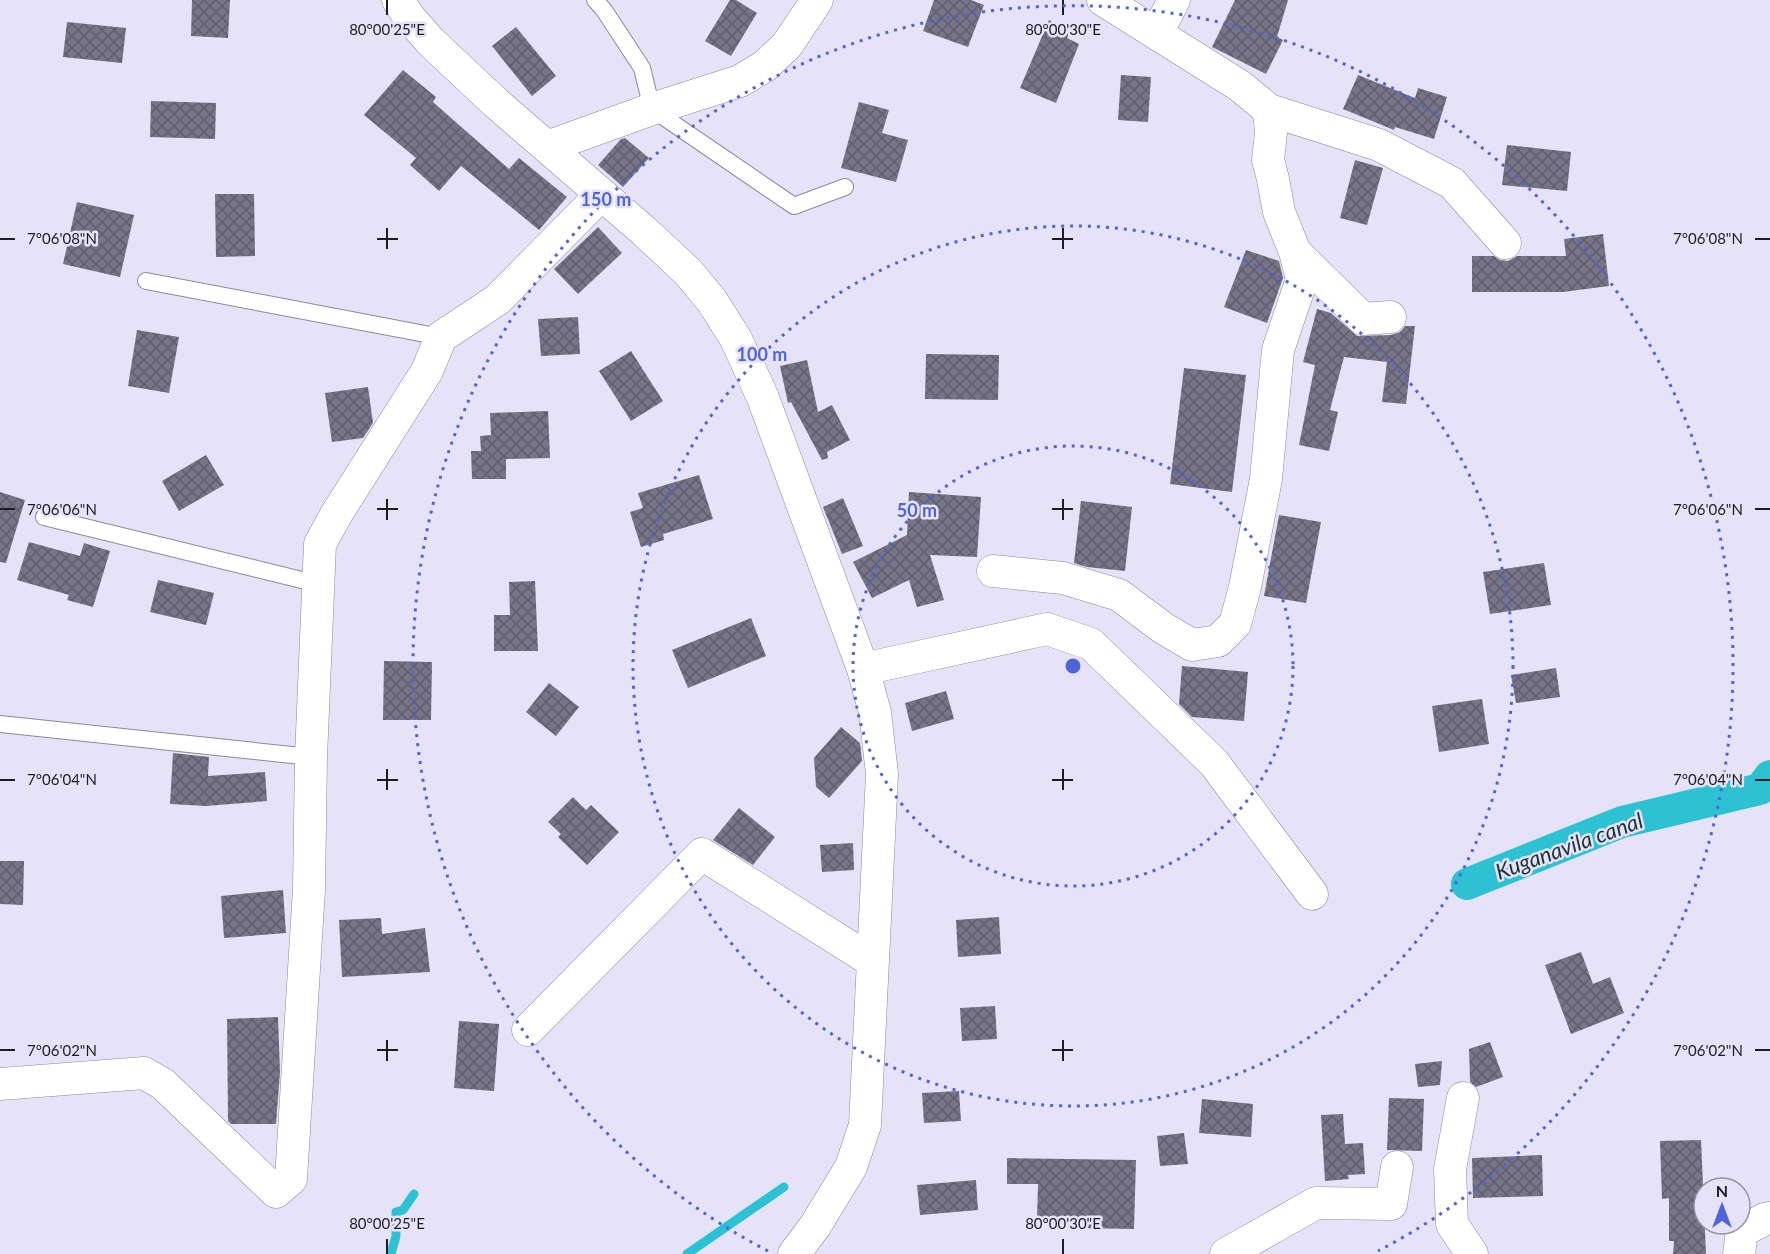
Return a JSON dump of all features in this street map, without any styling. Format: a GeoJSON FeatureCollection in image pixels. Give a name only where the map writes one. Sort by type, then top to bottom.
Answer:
{"type":"FeatureCollection","features":[{"type":"Feature","properties":{"kind":"street"},"geometry":{"type":"LineString","coordinates":[[398,0],[409,17],[431,42],[644,231],[688,272],[712,301],[736,339],[763,398],[863,669],[875,712],[882,774],[865,1125],[851,1167],[815,1226],[794,1254]]}},
{"type":"Feature","properties":{"kind":"street"},"geometry":{"type":"LineString","coordinates":[[547,147],[652,109],[740,81],[765,66],[788,45],[817,0]]}},
{"type":"Feature","properties":{"kind":"street"},"geometry":{"type":"LineString","coordinates":[[1103,0],[1240,86],[1269,110],[1379,145],[1452,183],[1505,243]]}},
{"type":"Feature","properties":{"kind":"street"},"geometry":{"type":"LineString","coordinates":[[1157,33],[1174,0]]}},
{"type":"Feature","properties":{"kind":"street"},"geometry":{"type":"LineString","coordinates":[[993,571],[1063,578],[1119,595],[1163,628],[1192,645],[1218,641],[1235,624],[1245,587],[1266,478],[1278,350],[1302,279],[1295,252],[1279,212],[1268,160],[1271,133],[1269,110]]}},
{"type":"Feature","properties":{"kind":"street"},"geometry":{"type":"LineString","coordinates":[[0,1084],[144,1073],[163,1084],[276,1192],[291,1179],[309,889],[311,756],[320,544],[337,513],[427,371],[441,337],[497,300],[601,195]]}},
{"type":"Feature","properties":{"kind":"street"},"geometry":{"type":"LineString","coordinates":[[1295,252],[1363,319],[1390,317]]}},
{"type":"Feature","properties":{"kind":"street"},"geometry":{"type":"LineString","coordinates":[[863,669],[1047,629],[1091,644],[1214,763],[1312,894]]}},
{"type":"Feature","properties":{"kind":"street"},"geometry":{"type":"LineString","coordinates":[[528,1030],[702,854],[872,960]]}},
{"type":"Feature","properties":{"kind":"street"},"geometry":{"type":"LineString","coordinates":[[1463,1098],[1450,1169],[1452,1224],[1472,1254]]}},
{"type":"Feature","properties":{"kind":"street"},"geometry":{"type":"LineString","coordinates":[[1226,1254],[1316,1203],[1391,1204],[1397,1167]]}},
{"type":"Feature","properties":{"kind":"street"},"geometry":{"type":"LineString","coordinates":[[1739,1254],[1742,1231],[1770,1218]]}},
{"type":"Feature","properties":{"kind":"lane"},"geometry":{"type":"LineString","coordinates":[[595,0],[642,68],[652,109],[794,206],[845,187]]}},
{"type":"Feature","properties":{"kind":"lane"},"geometry":{"type":"LineString","coordinates":[[146,281],[441,337]]}},
{"type":"Feature","properties":{"kind":"lane"},"geometry":{"type":"LineString","coordinates":[[44,518],[318,584]]}},
{"type":"Feature","properties":{"kind":"lane"},"geometry":{"type":"LineString","coordinates":[[0,724],[311,756]]}},
{"type":"Feature","properties":{"kind":"building"},"geometry":{"type":"Polygon","coordinates":[[[192,0],[230,0],[228,38],[191,36],[192,0]]]}},
{"type":"Feature","properties":{"kind":"building"},"geometry":{"type":"Polygon","coordinates":[[[730,0],[736,0],[757,13],[731,56],[705,41],[730,0]]]}},
{"type":"Feature","properties":{"kind":"building"},"geometry":{"type":"Polygon","coordinates":[[[934,0],[971,0],[984,5],[968,47],[923,31],[934,0]]]}},
{"type":"Feature","properties":{"kind":"building"},"geometry":{"type":"Polygon","coordinates":[[[1235,0],[1288,0],[1277,37],[1283,40],[1266,74],[1212,47],[1235,0]]]}},
{"type":"Feature","properties":{"kind":"building"},"geometry":{"type":"Polygon","coordinates":[[[1049,20],[1070,31],[1067,38],[1079,44],[1056,103],[1020,88],[1049,20]]]}},
{"type":"Feature","properties":{"kind":"building"},"geometry":{"type":"Polygon","coordinates":[[[67,22],[126,28],[122,63],[63,57],[67,22]]]}},
{"type":"Feature","properties":{"kind":"building"},"geometry":{"type":"Polygon","coordinates":[[[516,27],[556,76],[532,96],[492,46],[516,27]]]}},
{"type":"Feature","properties":{"kind":"building"},"geometry":{"type":"Polygon","coordinates":[[[403,70],[436,97],[433,102],[509,169],[519,158],[567,197],[539,230],[461,166],[439,191],[410,165],[416,158],[364,115],[403,70]]]}},
{"type":"Feature","properties":{"kind":"building"},"geometry":{"type":"Polygon","coordinates":[[[1121,75],[1151,77],[1148,122],[1118,120],[1121,75]]]}},
{"type":"Feature","properties":{"kind":"building"},"geometry":{"type":"Polygon","coordinates":[[[1358,75],[1415,98],[1418,88],[1447,97],[1434,139],[1395,127],[1394,130],[1343,109],[1358,75]]]}},
{"type":"Feature","properties":{"kind":"building"},"geometry":{"type":"Polygon","coordinates":[[[151,101],[216,103],[215,139],[150,137],[151,101]]]}},
{"type":"Feature","properties":{"kind":"building"},"geometry":{"type":"Polygon","coordinates":[[[859,102],[889,110],[882,133],[908,140],[896,182],[841,168],[859,102]]]}},
{"type":"Feature","properties":{"kind":"building"},"geometry":{"type":"Polygon","coordinates":[[[625,138],[649,158],[623,187],[598,165],[621,139],[625,138]]]}},
{"type":"Feature","properties":{"kind":"building"},"geometry":{"type":"Polygon","coordinates":[[[1507,145],[1571,152],[1567,191],[1502,185],[1507,145]]]}},
{"type":"Feature","properties":{"kind":"building"},"geometry":{"type":"Polygon","coordinates":[[[1355,160],[1383,168],[1367,225],[1340,218],[1355,160]]]}},
{"type":"Feature","properties":{"kind":"building"},"geometry":{"type":"Polygon","coordinates":[[[215,194],[254,194],[255,256],[216,257],[215,194]]]}},
{"type":"Feature","properties":{"kind":"building"},"geometry":{"type":"Polygon","coordinates":[[[77,202],[134,215],[120,277],[63,264],[77,202]]]}},
{"type":"Feature","properties":{"kind":"building"},"geometry":{"type":"Polygon","coordinates":[[[598,227],[622,253],[578,294],[554,269],[598,227]]]}},
{"type":"Feature","properties":{"kind":"building"},"geometry":{"type":"Polygon","coordinates":[[[1603,234],[1609,286],[1563,292],[1472,292],[1472,256],[1494,256],[1508,261],[1517,256],[1566,256],[1564,239],[1603,234]]]}},
{"type":"Feature","properties":{"kind":"building"},"geometry":{"type":"Polygon","coordinates":[[[1246,250],[1279,261],[1283,278],[1267,323],[1224,307],[1246,250]]]}},
{"type":"Feature","properties":{"kind":"building"},"geometry":{"type":"Polygon","coordinates":[[[1317,309],[1331,313],[1357,336],[1391,335],[1400,332],[1405,326],[1415,326],[1406,404],[1382,402],[1387,362],[1344,357],[1330,410],[1338,412],[1329,451],[1299,445],[1315,365],[1303,362],[1317,309]]]}},
{"type":"Feature","properties":{"kind":"building"},"geometry":{"type":"Polygon","coordinates":[[[578,317],[580,354],[541,356],[538,319],[578,317]]]}},
{"type":"Feature","properties":{"kind":"building"},"geometry":{"type":"Polygon","coordinates":[[[137,330],[179,337],[169,393],[128,386],[137,330]]]}},
{"type":"Feature","properties":{"kind":"building"},"geometry":{"type":"Polygon","coordinates":[[[631,351],[663,401],[631,421],[599,371],[631,351]]]}},
{"type":"Feature","properties":{"kind":"building"},"geometry":{"type":"Polygon","coordinates":[[[926,354],[999,355],[998,400],[925,399],[926,354]]]}},
{"type":"Feature","properties":{"kind":"building"},"geometry":{"type":"Polygon","coordinates":[[[807,360],[818,412],[832,405],[850,440],[827,452],[828,458],[822,460],[791,402],[788,403],[780,366],[807,360]]]}},
{"type":"Feature","properties":{"kind":"building"},"geometry":{"type":"Polygon","coordinates":[[[1184,368],[1246,375],[1232,492],[1170,484],[1184,368]]]}},
{"type":"Feature","properties":{"kind":"building"},"geometry":{"type":"Polygon","coordinates":[[[368,387],[373,423],[363,438],[332,442],[325,393],[368,387]]]}},
{"type":"Feature","properties":{"kind":"building"},"geometry":{"type":"Polygon","coordinates":[[[548,411],[550,458],[506,459],[506,479],[472,479],[471,451],[481,451],[480,436],[491,435],[490,413],[548,411]]]}},
{"type":"Feature","properties":{"kind":"building"},"geometry":{"type":"Polygon","coordinates":[[[206,455],[224,485],[179,511],[162,481],[206,455]]]}},
{"type":"Feature","properties":{"kind":"building"},"geometry":{"type":"Polygon","coordinates":[[[699,475],[713,519],[663,534],[664,540],[641,547],[630,512],[643,508],[638,493],[699,475]]]}},
{"type":"Feature","properties":{"kind":"building"},"geometry":{"type":"Polygon","coordinates":[[[0,492],[25,500],[6,563],[0,562],[0,492]]]}},
{"type":"Feature","properties":{"kind":"building"},"geometry":{"type":"Polygon","coordinates":[[[909,492],[981,497],[977,557],[930,555],[944,600],[917,607],[909,580],[872,598],[853,562],[907,535],[909,492]]]}},
{"type":"Feature","properties":{"kind":"building"},"geometry":{"type":"Polygon","coordinates":[[[843,498],[863,546],[842,554],[823,507],[843,498]]]}},
{"type":"Feature","properties":{"kind":"building"},"geometry":{"type":"Polygon","coordinates":[[[1081,501],[1132,507],[1125,571],[1087,567],[1074,563],[1081,501]]]}},
{"type":"Feature","properties":{"kind":"building"},"geometry":{"type":"Polygon","coordinates":[[[1279,515],[1321,522],[1306,603],[1264,596],[1279,515]]]}},
{"type":"Feature","properties":{"kind":"building"},"geometry":{"type":"Polygon","coordinates":[[[29,542],[80,556],[84,543],[110,551],[93,607],[67,600],[69,595],[17,580],[29,542]]]}},
{"type":"Feature","properties":{"kind":"building"},"geometry":{"type":"Polygon","coordinates":[[[1544,563],[1551,605],[1490,614],[1483,572],[1544,563]]]}},
{"type":"Feature","properties":{"kind":"building"},"geometry":{"type":"Polygon","coordinates":[[[158,580],[214,593],[206,625],[150,612],[158,580]]]}},
{"type":"Feature","properties":{"kind":"building"},"geometry":{"type":"Polygon","coordinates":[[[535,581],[538,651],[494,651],[494,615],[510,615],[509,582],[535,581]]]}},
{"type":"Feature","properties":{"kind":"building"},"geometry":{"type":"Polygon","coordinates":[[[751,618],[766,656],[688,688],[672,650],[751,618]]]}},
{"type":"Feature","properties":{"kind":"building"},"geometry":{"type":"Polygon","coordinates":[[[384,661],[432,662],[431,720],[383,720],[384,661]]]}},
{"type":"Feature","properties":{"kind":"building"},"geometry":{"type":"Polygon","coordinates":[[[1182,666],[1248,672],[1244,721],[1192,717],[1179,704],[1182,666]]]}},
{"type":"Feature","properties":{"kind":"building"},"geometry":{"type":"Polygon","coordinates":[[[1556,668],[1560,697],[1516,703],[1511,675],[1556,668]]]}},
{"type":"Feature","properties":{"kind":"building"},"geometry":{"type":"Polygon","coordinates":[[[549,683],[579,707],[556,736],[526,712],[549,683]]]}},
{"type":"Feature","properties":{"kind":"building"},"geometry":{"type":"Polygon","coordinates":[[[946,691],[954,719],[912,731],[905,703],[946,691]]]}},
{"type":"Feature","properties":{"kind":"building"},"geometry":{"type":"Polygon","coordinates":[[[1482,699],[1489,744],[1439,752],[1432,706],[1482,699]]]}},
{"type":"Feature","properties":{"kind":"building"},"geometry":{"type":"Polygon","coordinates":[[[841,727],[860,743],[862,761],[829,798],[816,787],[814,758],[841,727]]]}},
{"type":"Feature","properties":{"kind":"building"},"geometry":{"type":"Polygon","coordinates":[[[173,753],[209,757],[208,776],[265,772],[267,801],[206,806],[170,804],[173,753]]]}},
{"type":"Feature","properties":{"kind":"building"},"geometry":{"type":"Polygon","coordinates":[[[573,797],[586,810],[591,805],[619,832],[587,865],[558,837],[561,834],[548,822],[573,797]]]}},
{"type":"Feature","properties":{"kind":"building"},"geometry":{"type":"Polygon","coordinates":[[[739,808],[775,837],[753,865],[713,840],[739,808]]]}},
{"type":"Feature","properties":{"kind":"building"},"geometry":{"type":"Polygon","coordinates":[[[853,843],[854,870],[822,872],[820,845],[853,843]]]}},
{"type":"Feature","properties":{"kind":"building"},"geometry":{"type":"Polygon","coordinates":[[[0,861],[24,861],[23,905],[0,904],[0,861]]]}},
{"type":"Feature","properties":{"kind":"building"},"geometry":{"type":"Polygon","coordinates":[[[283,890],[286,933],[224,938],[221,896],[283,890]]]}},
{"type":"Feature","properties":{"kind":"building"},"geometry":{"type":"Polygon","coordinates":[[[999,917],[1001,954],[958,957],[956,920],[999,917]]]}},
{"type":"Feature","properties":{"kind":"building"},"geometry":{"type":"Polygon","coordinates":[[[381,918],[382,934],[425,928],[430,972],[342,977],[339,920],[381,918]]]}},
{"type":"Feature","properties":{"kind":"building"},"geometry":{"type":"Polygon","coordinates":[[[1581,952],[1593,984],[1610,977],[1624,1013],[1571,1034],[1545,965],[1581,952]]]}},
{"type":"Feature","properties":{"kind":"building"},"geometry":{"type":"Polygon","coordinates":[[[995,1006],[997,1039],[962,1041],[960,1008],[995,1006]]]}},
{"type":"Feature","properties":{"kind":"building"},"geometry":{"type":"Polygon","coordinates":[[[278,1017],[280,1072],[276,1124],[231,1124],[228,1121],[227,1019],[278,1017]]]}},
{"type":"Feature","properties":{"kind":"building"},"geometry":{"type":"Polygon","coordinates":[[[459,1021],[499,1024],[494,1091],[454,1088],[459,1021]]]}},
{"type":"Feature","properties":{"kind":"building"},"geometry":{"type":"Polygon","coordinates":[[[1490,1042],[1503,1077],[1476,1087],[1470,1082],[1469,1049],[1490,1042]]]}},
{"type":"Feature","properties":{"kind":"building"},"geometry":{"type":"Polygon","coordinates":[[[1442,1061],[1440,1085],[1418,1087],[1415,1064],[1442,1061]]]}},
{"type":"Feature","properties":{"kind":"building"},"geometry":{"type":"Polygon","coordinates":[[[959,1091],[961,1121],[924,1123],[922,1093],[959,1091]]]}},
{"type":"Feature","properties":{"kind":"building"},"geometry":{"type":"Polygon","coordinates":[[[1389,1098],[1424,1099],[1422,1151],[1387,1150],[1389,1098]]]}},
{"type":"Feature","properties":{"kind":"building"},"geometry":{"type":"Polygon","coordinates":[[[1202,1099],[1253,1104],[1251,1137],[1199,1133],[1202,1099]]]}},
{"type":"Feature","properties":{"kind":"building"},"geometry":{"type":"Polygon","coordinates":[[[1343,1114],[1345,1144],[1363,1143],[1365,1174],[1348,1175],[1349,1179],[1325,1181],[1321,1115],[1343,1114]]]}},
{"type":"Feature","properties":{"kind":"building"},"geometry":{"type":"Polygon","coordinates":[[[1184,1133],[1188,1164],[1160,1166],[1157,1136],[1184,1133]]]}},
{"type":"Feature","properties":{"kind":"building"},"geometry":{"type":"Polygon","coordinates":[[[1701,1140],[1703,1176],[1692,1176],[1692,1236],[1705,1236],[1706,1254],[1673,1254],[1674,1241],[1669,1241],[1669,1198],[1662,1199],[1660,1141],[1701,1140]]]}},
{"type":"Feature","properties":{"kind":"building"},"geometry":{"type":"Polygon","coordinates":[[[1542,1155],[1543,1196],[1473,1198],[1472,1158],[1542,1155]]]}},
{"type":"Feature","properties":{"kind":"building"},"geometry":{"type":"Polygon","coordinates":[[[1007,1158],[1136,1160],[1134,1229],[1081,1228],[1081,1221],[1037,1220],[1038,1184],[1007,1184],[1007,1158]]]}},
{"type":"Feature","properties":{"kind":"building"},"geometry":{"type":"Polygon","coordinates":[[[976,1180],[978,1210],[920,1215],[917,1185],[976,1180]]]}},
{"type":"Feature","properties":{"kind":"waterway","name":"Kuganavila canal"},"geometry":{"type":"LineString","coordinates":[[1467,884],[1622,822],[1760,789],[1770,776]]}},
{"type":"Feature","properties":{"kind":"waterway"},"geometry":{"type":"LineString","coordinates":[[687,1254],[784,1187]]}},
{"type":"Feature","properties":{"kind":"waterway"},"geometry":{"type":"LineString","coordinates":[[391,1254],[396,1236],[396,1212],[403,1210],[414,1194]]}}]}
